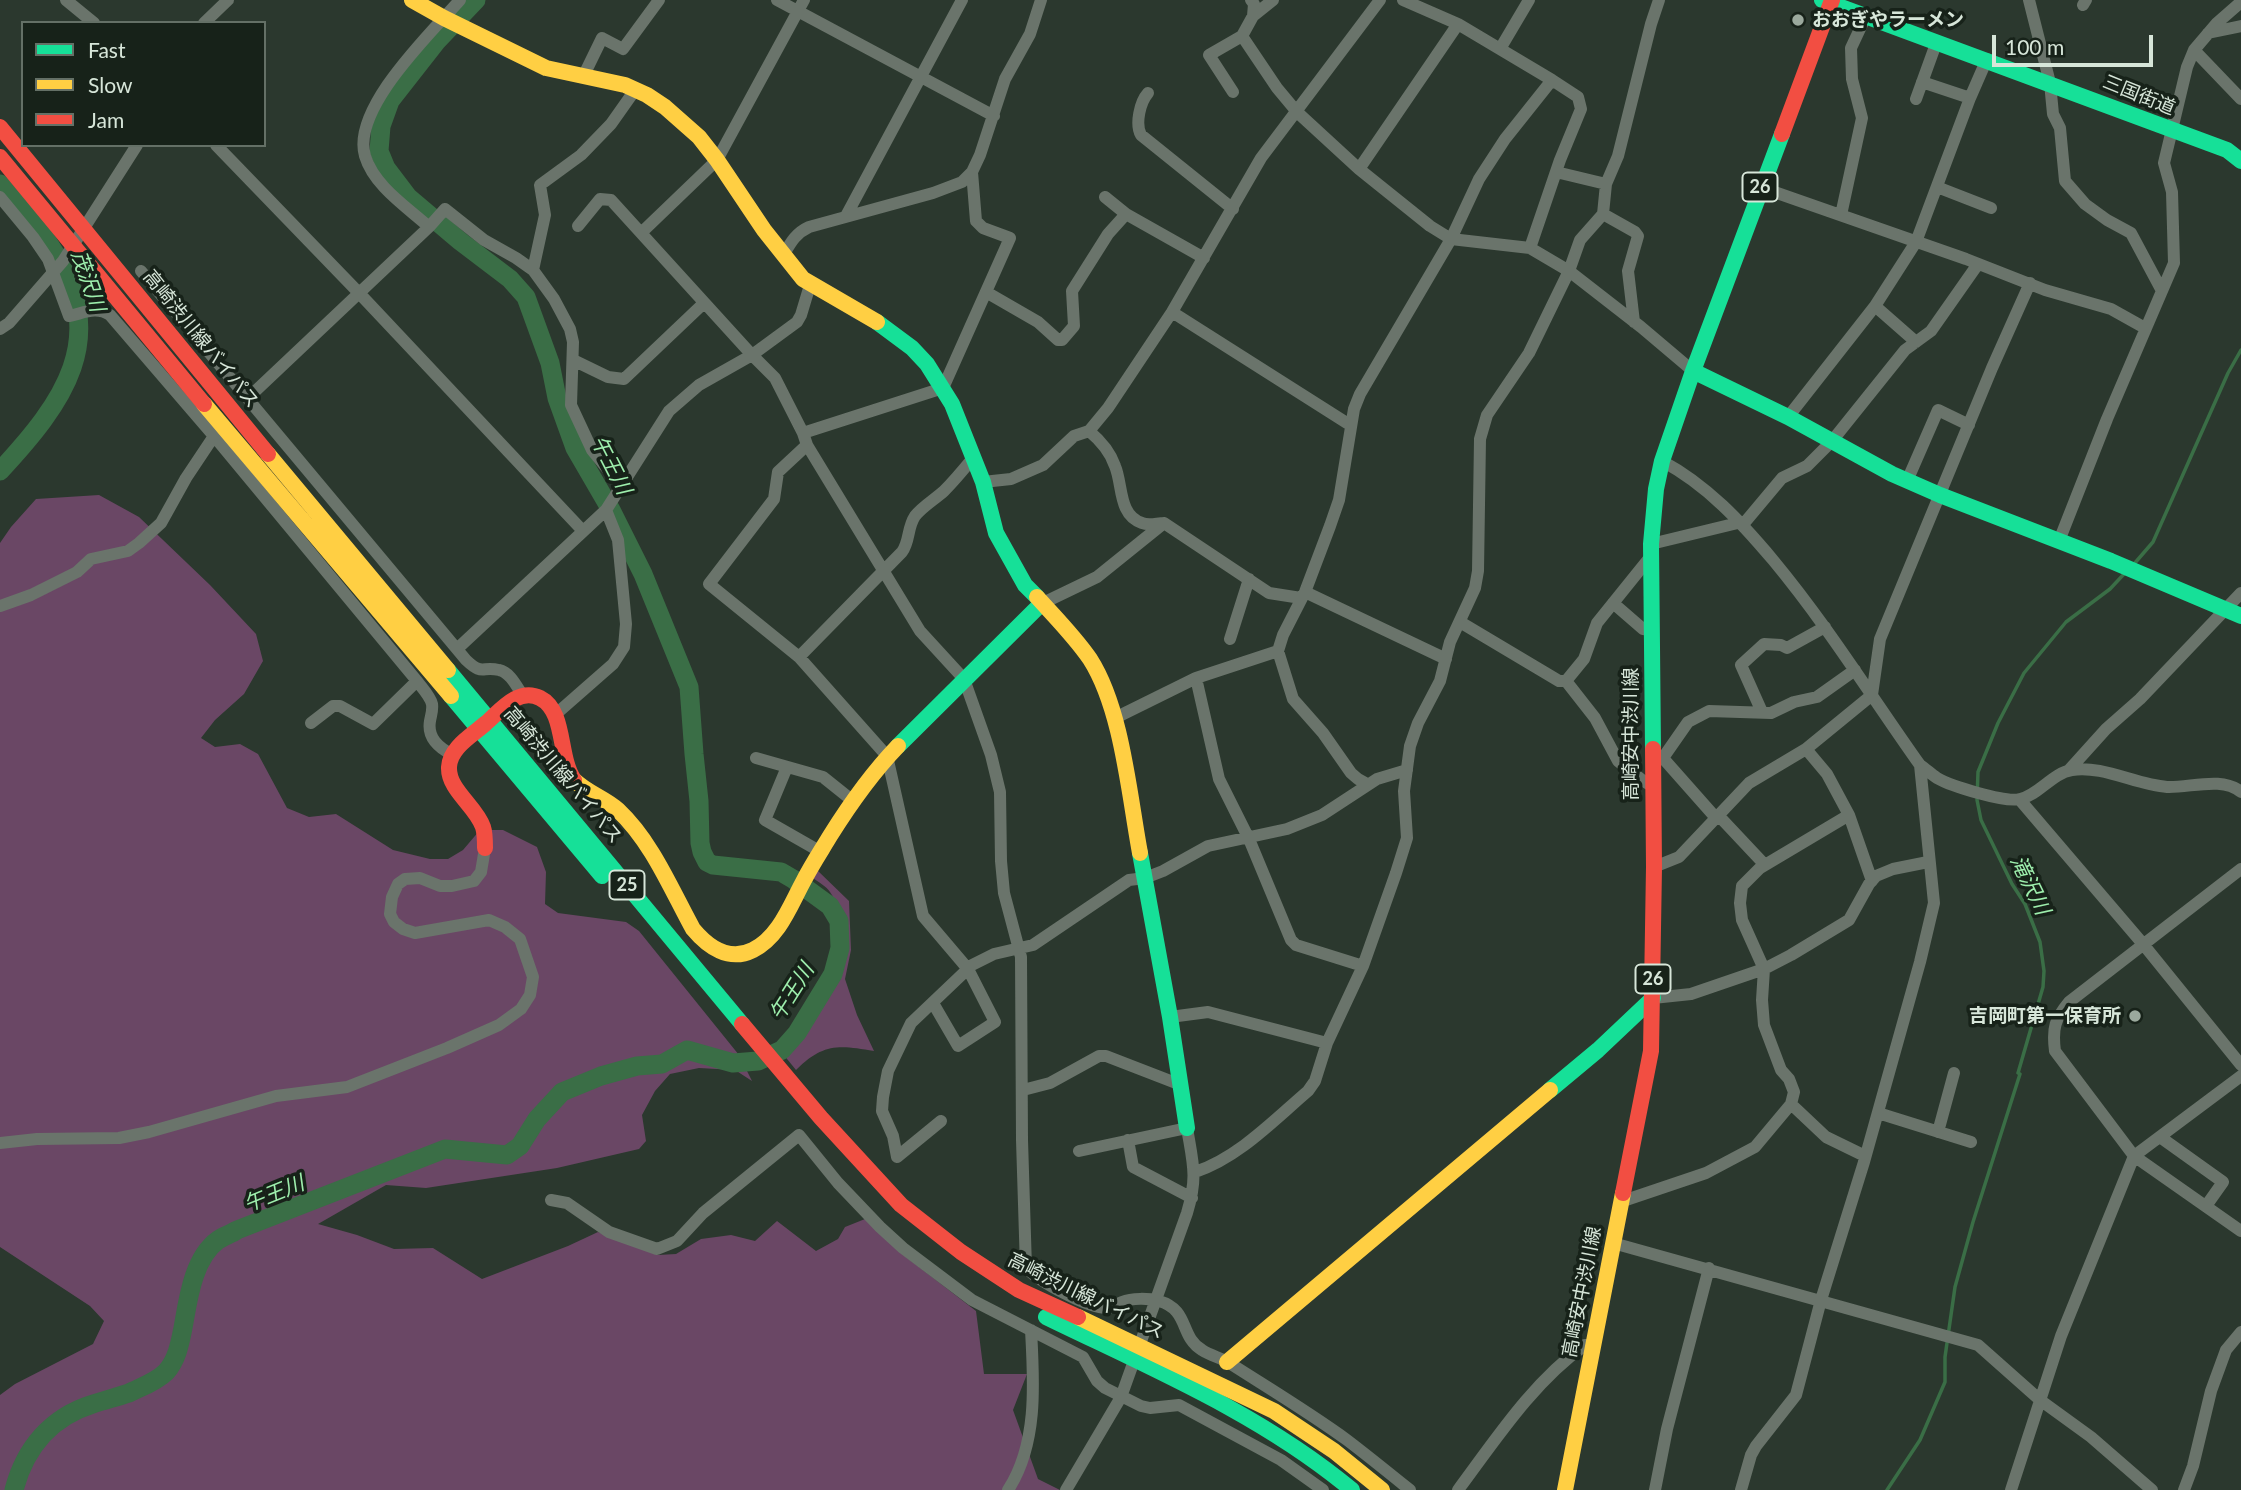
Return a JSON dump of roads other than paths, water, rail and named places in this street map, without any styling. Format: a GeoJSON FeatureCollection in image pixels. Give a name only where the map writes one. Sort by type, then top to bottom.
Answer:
{"type":"FeatureCollection","features":[{"type":"Feature","properties":{"kind":"main road"},"geometry":{"type":"LineString","coordinates":[[412,0],[546,68],[604,79],[647,95],[683,121],[699,137],[764,230],[803,279],[892,331],[927,364],[952,404],[983,482],[996,533],[1025,584],[1072,636],[1098,672],[1115,718],[1170,1017],[1186,1128]]}},
{"type":"Feature","properties":{"kind":"main road","name":"三国街道"},"geometry":{"type":"LineString","coordinates":[[1828,1],[2227,150],[2241,162]]}},
{"type":"Feature","properties":{"kind":"main road","name":"高崎安中渋川線"},"geometry":{"type":"LineString","coordinates":[[1565,1490],[1651,1051],[1654,867],[1652,786],[1657,761],[1651,630],[1651,550],[1656,489],[1662,461],[1693,371],[1828,1]]}},
{"type":"Feature","properties":{"kind":"main road","name":"高崎渋川線バイパス"},"geometry":{"type":"LineString","coordinates":[[0,127],[484,725]]}},
{"type":"Feature","properties":{"kind":"main road","name":"高崎渋川線バイパス"},"geometry":{"type":"LineString","coordinates":[[0,157],[72,245],[821,1118],[901,1205],[961,1252],[1019,1290],[1138,1352],[1265,1427],[1322,1465],[1352,1490]]}},
{"type":"Feature","properties":{"kind":"main road"},"geometry":{"type":"LineString","coordinates":[[1693,371],[1788,417],[1907,481],[2111,561],[2234,613]]}},
{"type":"Feature","properties":{"kind":"main road"},"geometry":{"type":"LineString","coordinates":[[485,848],[483,827],[450,776],[453,755],[463,743],[512,701],[523,696],[536,696],[544,700],[556,715],[561,752],[571,777],[578,785],[618,810],[638,832],[693,929],[704,942],[717,952],[734,955],[754,950],[777,929],[806,876],[853,801],[887,756],[1041,604]]}},
{"type":"Feature","properties":{"kind":"main road"},"geometry":{"type":"LineString","coordinates":[[1227,1362],[1598,1050],[1653,998]]}},
{"type":"Feature","properties":{"kind":"main road","name":"高崎渋川線バイパス"},"geometry":{"type":"LineString","coordinates":[[1138,1352],[1274,1411],[1334,1451],[1382,1490]]}},
{"type":"Feature","properties":{"kind":"street"},"geometry":{"type":"LineString","coordinates":[[66,0],[92,21]]}},
{"type":"Feature","properties":{"kind":"street"},"geometry":{"type":"LineString","coordinates":[[206,21],[228,0]]}},
{"type":"Feature","properties":{"kind":"street"},"geometry":{"type":"LineString","coordinates":[[430,226],[381,184],[364,154],[365,135],[370,115],[384,88],[450,21],[460,0]]}},
{"type":"Feature","properties":{"kind":"street"},"geometry":{"type":"LineString","coordinates":[[583,77],[602,38],[623,49],[659,0]]}},
{"type":"Feature","properties":{"kind":"street"},"geometry":{"type":"LineString","coordinates":[[777,0],[801,6],[994,116]]}},
{"type":"Feature","properties":{"kind":"street"},"geometry":{"type":"LineString","coordinates":[[846,216],[962,0]]}},
{"type":"Feature","properties":{"kind":"street"},"geometry":{"type":"LineString","coordinates":[[784,254],[800,232],[962,182],[972,172],[1005,79],[1030,34],[1041,0]]}},
{"type":"Feature","properties":{"kind":"street"},"geometry":{"type":"LineString","coordinates":[[1251,0],[1254,4],[1253,16]]}},
{"type":"Feature","properties":{"kind":"street"},"geometry":{"type":"LineString","coordinates":[[1233,92],[1209,55],[1242,36],[1253,16],[1273,0]]}},
{"type":"Feature","properties":{"kind":"street"},"geometry":{"type":"LineString","coordinates":[[983,482],[1011,479],[1043,465],[1074,436],[1089,431],[1108,408],[1172,312],[1261,158],[1380,0]]}},
{"type":"Feature","properties":{"kind":"street"},"geometry":{"type":"LineString","coordinates":[[1403,0],[1458,24],[1578,97],[1581,109],[1530,248]]}},
{"type":"Feature","properties":{"kind":"street"},"geometry":{"type":"LineString","coordinates":[[1500,49],[1529,0]]}},
{"type":"Feature","properties":{"kind":"street"},"geometry":{"type":"LineString","coordinates":[[1195,1172],[1212,1167],[1240,1147],[1308,1091],[1315,1081],[1327,1042],[1363,966],[1407,838],[1404,791],[1410,746],[1418,723],[1440,681],[1446,659],[1475,588],[1478,571],[1480,439],[1487,415],[1529,353],[1569,271],[1580,240],[1603,214],[1606,184],[1618,156],[1659,0]]}},
{"type":"Feature","properties":{"kind":"street"},"geometry":{"type":"LineString","coordinates":[[2029,0],[2050,83],[2053,114],[2060,128],[2066,181],[2085,204],[2131,233],[2162,291]]}},
{"type":"Feature","properties":{"kind":"street"},"geometry":{"type":"LineString","coordinates":[[2059,541],[2174,263],[2172,192],[2164,163],[2180,91],[2194,50],[2235,3]]}},
{"type":"Feature","properties":{"kind":"street"},"geometry":{"type":"LineString","coordinates":[[641,233],[717,160],[801,6]]}},
{"type":"Feature","properties":{"kind":"street"},"geometry":{"type":"LineString","coordinates":[[1841,215],[1862,118],[1852,79],[1851,48],[1866,16]]}},
{"type":"Feature","properties":{"kind":"street"},"geometry":{"type":"LineString","coordinates":[[1359,169],[1458,24]]}},
{"type":"Feature","properties":{"kind":"street"},"geometry":{"type":"LineString","coordinates":[[2208,33],[2241,26]]}},
{"type":"Feature","properties":{"kind":"street"},"geometry":{"type":"LineString","coordinates":[[1242,36],[1277,88],[1297,112],[1359,169],[1430,226],[1451,239],[1530,248],[1569,271],[1693,371]]}},
{"type":"Feature","properties":{"kind":"street"},"geometry":{"type":"LineString","coordinates":[[1916,99],[1937,41]]}},
{"type":"Feature","properties":{"kind":"street"},"geometry":{"type":"LineString","coordinates":[[2194,50],[2241,99]]}},
{"type":"Feature","properties":{"kind":"street"},"geometry":{"type":"LineString","coordinates":[[1788,417],[1875,306],[1916,242],[1987,59]]}},
{"type":"Feature","properties":{"kind":"street"},"geometry":{"type":"LineString","coordinates":[[1367,784],[1351,773],[1323,733],[1293,699],[1278,651],[1303,595],[1339,500],[1350,425],[1360,394],[1451,239],[1479,179],[1498,149],[1552,80]]}},
{"type":"Feature","properties":{"kind":"street"},"geometry":{"type":"LineString","coordinates":[[1922,82],[1970,98]]}},
{"type":"Feature","properties":{"kind":"street"},"geometry":{"type":"LineString","coordinates":[[533,270],[545,215],[540,185],[581,155],[611,124],[635,90]]}},
{"type":"Feature","properties":{"kind":"street"},"geometry":{"type":"LineString","coordinates":[[1148,93],[1142,99],[1138,129],[1141,135],[1233,209]]}},
{"type":"Feature","properties":{"kind":"street"},"geometry":{"type":"LineString","coordinates":[[0,328],[9,323],[57,267],[136,147]]}},
{"type":"Feature","properties":{"kind":"street"},"geometry":{"type":"LineString","coordinates":[[218,147],[583,531]]}},
{"type":"Feature","properties":{"kind":"street"},"geometry":{"type":"LineString","coordinates":[[933,1003],[958,1046],[995,1021],[968,969],[923,916],[887,756],[799,657],[709,584],[774,499],[778,472],[805,439],[943,388],[1010,238],[983,228],[976,221],[972,172]]}},
{"type":"Feature","properties":{"kind":"street"},"geometry":{"type":"LineString","coordinates":[[1556,172],[1606,184]]}},
{"type":"Feature","properties":{"kind":"street"},"geometry":{"type":"LineString","coordinates":[[1760,187],[2045,290],[2111,309],[2145,328]]}},
{"type":"Feature","properties":{"kind":"street"},"geometry":{"type":"LineString","coordinates":[[1937,187],[1991,208]]}},
{"type":"Feature","properties":{"kind":"street"},"geometry":{"type":"LineString","coordinates":[[0,197],[57,267],[69,316],[103,310],[110,315],[417,681],[431,700],[431,737],[442,750],[453,755]]}},
{"type":"Feature","properties":{"kind":"street"},"geometry":{"type":"LineString","coordinates":[[1105,197],[1126,214],[1204,258]]}},
{"type":"Feature","properties":{"kind":"street"},"geometry":{"type":"LineString","coordinates":[[578,226],[600,199],[611,200],[775,378],[805,439],[920,631],[964,679],[1000,792],[1004,893],[1020,949],[1026,1268],[1048,1286],[1107,1308],[1131,1300],[1157,1300],[1171,1306],[1178,1311],[1193,1343],[1202,1350],[1227,1362],[1346,1440],[1410,1490]]}},
{"type":"Feature","properties":{"kind":"street"},"geometry":{"type":"LineString","coordinates":[[248,398],[445,209],[484,240],[533,270],[554,299],[570,328],[573,342],[571,398],[576,417],[592,450],[620,488]]}},
{"type":"Feature","properties":{"kind":"street"},"geometry":{"type":"LineString","coordinates":[[986,292],[1038,322],[1058,340],[1062,340],[1074,326],[1072,291],[1108,234],[1126,214]]}},
{"type":"Feature","properties":{"kind":"street"},"geometry":{"type":"LineString","coordinates":[[1603,214],[1638,236],[1628,271],[1634,322]]}},
{"type":"Feature","properties":{"kind":"street"},"geometry":{"type":"LineString","coordinates":[[1566,681],[1584,659],[1597,623],[1651,550],[1742,523],[1782,478],[1807,466],[1832,441],[1905,350],[1931,331],[1978,264]]}},
{"type":"Feature","properties":{"kind":"street"},"geometry":{"type":"LineString","coordinates":[[141,271],[457,649],[477,669],[502,670],[512,679],[523,696]]}},
{"type":"Feature","properties":{"kind":"street"},"geometry":{"type":"LineString","coordinates":[[1654,867],[1679,857],[1749,783],[1807,749],[1872,695],[1880,639],[2030,283]]}},
{"type":"Feature","properties":{"kind":"street"},"geometry":{"type":"LineString","coordinates":[[457,649],[607,509],[669,411],[699,386],[752,355],[797,322],[810,285]]}},
{"type":"Feature","properties":{"kind":"street"},"geometry":{"type":"LineString","coordinates":[[573,360],[608,377],[624,379],[704,303]]}},
{"type":"Feature","properties":{"kind":"street"},"geometry":{"type":"LineString","coordinates":[[1875,306],[1916,342]]}},
{"type":"Feature","properties":{"kind":"street"},"geometry":{"type":"LineString","coordinates":[[1172,312],[1350,425]]}},
{"type":"Feature","properties":{"kind":"street"},"geometry":{"type":"LineString","coordinates":[[1907,481],[1938,410],[1969,425]]}},
{"type":"Feature","properties":{"kind":"street"},"geometry":{"type":"LineString","coordinates":[[1089,431],[1103,443],[1115,466],[1125,508],[1130,515],[1146,525],[1164,523],[1269,593],[1303,595],[1446,659]]}},
{"type":"Feature","properties":{"kind":"street"},"geometry":{"type":"LineString","coordinates":[[0,606],[31,595],[77,572],[91,559],[128,551],[139,543],[161,523],[214,436]]}},
{"type":"Feature","properties":{"kind":"street"},"geometry":{"type":"LineString","coordinates":[[799,657],[907,545],[915,517],[948,487],[973,458]]}},
{"type":"Feature","properties":{"kind":"street"},"geometry":{"type":"LineString","coordinates":[[1662,461],[1686,474],[1742,523],[1825,627],[1920,765],[1938,778],[1961,788],[2005,799],[2020,800],[2069,770],[2106,729],[2234,613],[2241,593]]}},
{"type":"Feature","properties":{"kind":"street"},"geometry":{"type":"LineString","coordinates":[[556,715],[613,664],[625,646],[626,624],[618,540],[607,509]]}},
{"type":"Feature","properties":{"kind":"street"},"geometry":{"type":"LineString","coordinates":[[1041,604],[1097,577],[1164,523]]}},
{"type":"Feature","properties":{"kind":"street"},"geometry":{"type":"LineString","coordinates":[[1230,639],[1250,579]]}},
{"type":"Feature","properties":{"kind":"street"},"geometry":{"type":"LineString","coordinates":[[1613,603],[1643,629],[1651,630]]}},
{"type":"Feature","properties":{"kind":"street"},"geometry":{"type":"LineString","coordinates":[[1460,622],[1559,681],[1566,681]]}},
{"type":"Feature","properties":{"kind":"street"},"geometry":{"type":"LineString","coordinates":[[1762,712],[1741,665],[1765,644],[1787,648],[1825,627]]}},
{"type":"Feature","properties":{"kind":"street"},"geometry":{"type":"LineString","coordinates":[[1115,718],[1196,678],[1278,651]]}},
{"type":"Feature","properties":{"kind":"street"},"geometry":{"type":"LineString","coordinates":[[1765,865],[1657,761],[1688,722],[1709,710],[1771,713],[1794,702],[1817,697],[1855,670]]}},
{"type":"Feature","properties":{"kind":"street"},"geometry":{"type":"LineString","coordinates":[[1196,678],[1219,779],[1249,839],[1291,940],[1363,966]]}},
{"type":"Feature","properties":{"kind":"street"},"geometry":{"type":"LineString","coordinates":[[311,723],[333,706],[340,706],[373,724],[417,681]]}},
{"type":"Feature","properties":{"kind":"street"},"geometry":{"type":"LineString","coordinates":[[1566,681],[1595,718],[1618,761],[1652,786]]}},
{"type":"Feature","properties":{"kind":"street"},"geometry":{"type":"LineString","coordinates":[[1807,749],[1827,774],[1849,815],[1872,881]]}},
{"type":"Feature","properties":{"kind":"street"},"geometry":{"type":"LineString","coordinates":[[756,758],[823,777],[853,801]]}},
{"type":"Feature","properties":{"kind":"street"},"geometry":{"type":"LineString","coordinates":[[1741,1490],[1756,1446],[1796,1395],[1821,1300],[1878,1113],[1920,962],[1934,903],[1920,765]]}},
{"type":"Feature","properties":{"kind":"street"},"geometry":{"type":"LineString","coordinates":[[788,767],[765,820],[821,852]]}},
{"type":"Feature","properties":{"kind":"street"},"geometry":{"type":"LineString","coordinates":[[941,1121],[897,1157],[893,1136],[882,1111],[884,1085],[911,1023],[968,969],[994,954],[1033,945],[1129,880],[1145,878],[1163,871],[1208,846],[1287,829],[1322,815],[1377,779],[1407,770]]}},
{"type":"Feature","properties":{"kind":"street"},"geometry":{"type":"LineString","coordinates":[[2069,770],[2092,770],[2157,786],[2210,783],[2239,787]]}},
{"type":"Feature","properties":{"kind":"street"},"geometry":{"type":"LineString","coordinates":[[2020,800],[2143,944],[2241,1065]]}},
{"type":"Feature","properties":{"kind":"street"},"geometry":{"type":"LineString","coordinates":[[1623,1200],[1706,1174],[1755,1147],[1791,1104],[1794,1092],[1789,1079],[1781,1070],[1765,1025],[1762,1000],[1764,969],[1742,920],[1742,886],[1752,874],[1765,865],[1849,815]]}},
{"type":"Feature","properties":{"kind":"street"},"geometry":{"type":"LineString","coordinates":[[0,1143],[37,1139],[119,1138],[276,1096],[347,1087],[499,1025],[521,1009],[530,995],[533,977],[520,939],[505,927],[489,920],[415,933],[394,922],[389,908],[398,884],[405,879],[420,878],[440,886],[474,881],[481,872],[485,848]]}},
{"type":"Feature","properties":{"kind":"street"},"geometry":{"type":"LineString","coordinates":[[1653,998],[1690,994],[1764,969],[1791,956],[1849,920],[1876,876],[1893,869],[1928,862]]}},
{"type":"Feature","properties":{"kind":"street"},"geometry":{"type":"LineString","coordinates":[[2241,869],[2069,1002],[2057,1016],[2054,1039],[2056,1051],[2134,1156],[2241,1231]]}},
{"type":"Feature","properties":{"kind":"street"},"geometry":{"type":"LineString","coordinates":[[1170,1017],[1208,1012],[1327,1042]]}},
{"type":"Feature","properties":{"kind":"street"},"geometry":{"type":"LineString","coordinates":[[1023,1090],[1050,1083],[1099,1056],[1106,1056],[1181,1085]]}},
{"type":"Feature","properties":{"kind":"street"},"geometry":{"type":"LineString","coordinates":[[1938,1132],[1954,1073]]}},
{"type":"Feature","properties":{"kind":"street"},"geometry":{"type":"LineString","coordinates":[[2011,1490],[2061,1336],[2134,1156],[2241,1076]]}},
{"type":"Feature","properties":{"kind":"street"},"geometry":{"type":"LineString","coordinates":[[1791,1104],[1826,1137],[1865,1156]]}},
{"type":"Feature","properties":{"kind":"street"},"geometry":{"type":"LineString","coordinates":[[1878,1113],[1971,1142]]}},
{"type":"Feature","properties":{"kind":"street"},"geometry":{"type":"LineString","coordinates":[[1066,1490],[1121,1397],[1192,1198],[1195,1172],[1186,1128],[1079,1151]]}},
{"type":"Feature","properties":{"kind":"street"},"geometry":{"type":"LineString","coordinates":[[551,1200],[568,1203],[609,1232],[657,1249],[677,1241],[703,1213],[799,1135],[862,1209],[903,1248],[972,1300],[1083,1357],[1097,1381],[1121,1397],[1150,1408],[1179,1405],[1280,1460],[1323,1490]]}},
{"type":"Feature","properties":{"kind":"street"},"geometry":{"type":"LineString","coordinates":[[2160,1137],[2222,1182],[2206,1206]]}},
{"type":"Feature","properties":{"kind":"street"},"geometry":{"type":"LineString","coordinates":[[1128,1140],[1133,1167],[1192,1198]]}},
{"type":"Feature","properties":{"kind":"street"},"geometry":{"type":"LineString","coordinates":[[1613,1243],[1978,1345],[2040,1400],[2091,1437],[2152,1490]]}},
{"type":"Feature","properties":{"kind":"street"},"geometry":{"type":"LineString","coordinates":[[1656,1490],[1667,1429],[1709,1268]]}},
{"type":"Feature","properties":{"kind":"street"},"geometry":{"type":"LineString","coordinates":[[1008,1490],[1027,1453],[1033,1370],[1031,1330]]}},
{"type":"Feature","properties":{"kind":"street"},"geometry":{"type":"LineString","coordinates":[[2184,1490],[2193,1466],[2211,1391],[2226,1350],[2241,1332]]}},
{"type":"Feature","properties":{"kind":"street"},"geometry":{"type":"LineString","coordinates":[[1458,1490],[1519,1409],[1564,1360],[1585,1345],[1593,1345]]}},
{"type":"Feature","properties":{"kind":"waterway","name":"午王川"},"geometry":{"type":"LineString","coordinates":[[14,1490],[25,1461],[52,1426],[78,1410],[129,1393],[166,1372],[178,1351],[197,1268],[218,1240],[237,1230],[445,1149],[507,1155],[520,1146],[537,1119],[562,1092],[601,1076],[637,1066],[662,1064],[687,1050],[733,1063],[758,1061],[782,1050],[797,1033],[833,974],[840,948],[839,921],[830,906],[781,872],[713,865],[707,862],[702,852],[689,687],[643,574],[611,510],[575,448],[557,398],[550,363],[526,297],[510,279],[408,197],[386,168],[379,151],[381,126],[390,101],[437,41],[476,0]]}},
{"type":"Feature","properties":{"kind":"waterway","name":"茂沢川"},"geometry":{"type":"LineString","coordinates":[[0,184],[51,247],[69,280],[78,311],[78,340],[72,368],[60,394],[23,446],[0,471]]}},
{"type":"Feature","properties":{"kind":"waterway","name":"滝沢川"},"geometry":{"type":"LineString","coordinates":[[2134,564],[2153,542],[2228,373],[2241,350]]}},
{"type":"Feature","properties":{"kind":"waterway","name":"滝沢川"},"geometry":{"type":"LineString","coordinates":[[1887,1490],[1920,1440],[1945,1382],[1945,1357],[1955,1287],[2020,1074],[2018,1073],[2043,987],[2040,942],[2025,904],[2012,884],[1981,820],[1977,800],[1978,772],[1998,723],[2024,673],[2066,622],[2110,589],[2124,574]]}},
{"type":"Feature","properties":{"kind":"place","name":"おおぎやラーメン"},"geometry":{"type":"Point","coordinates":[1798,20]}},
{"type":"Feature","properties":{"kind":"place","name":"吉岡町第一保育所"},"geometry":{"type":"Point","coordinates":[2135,1016]}}]}
